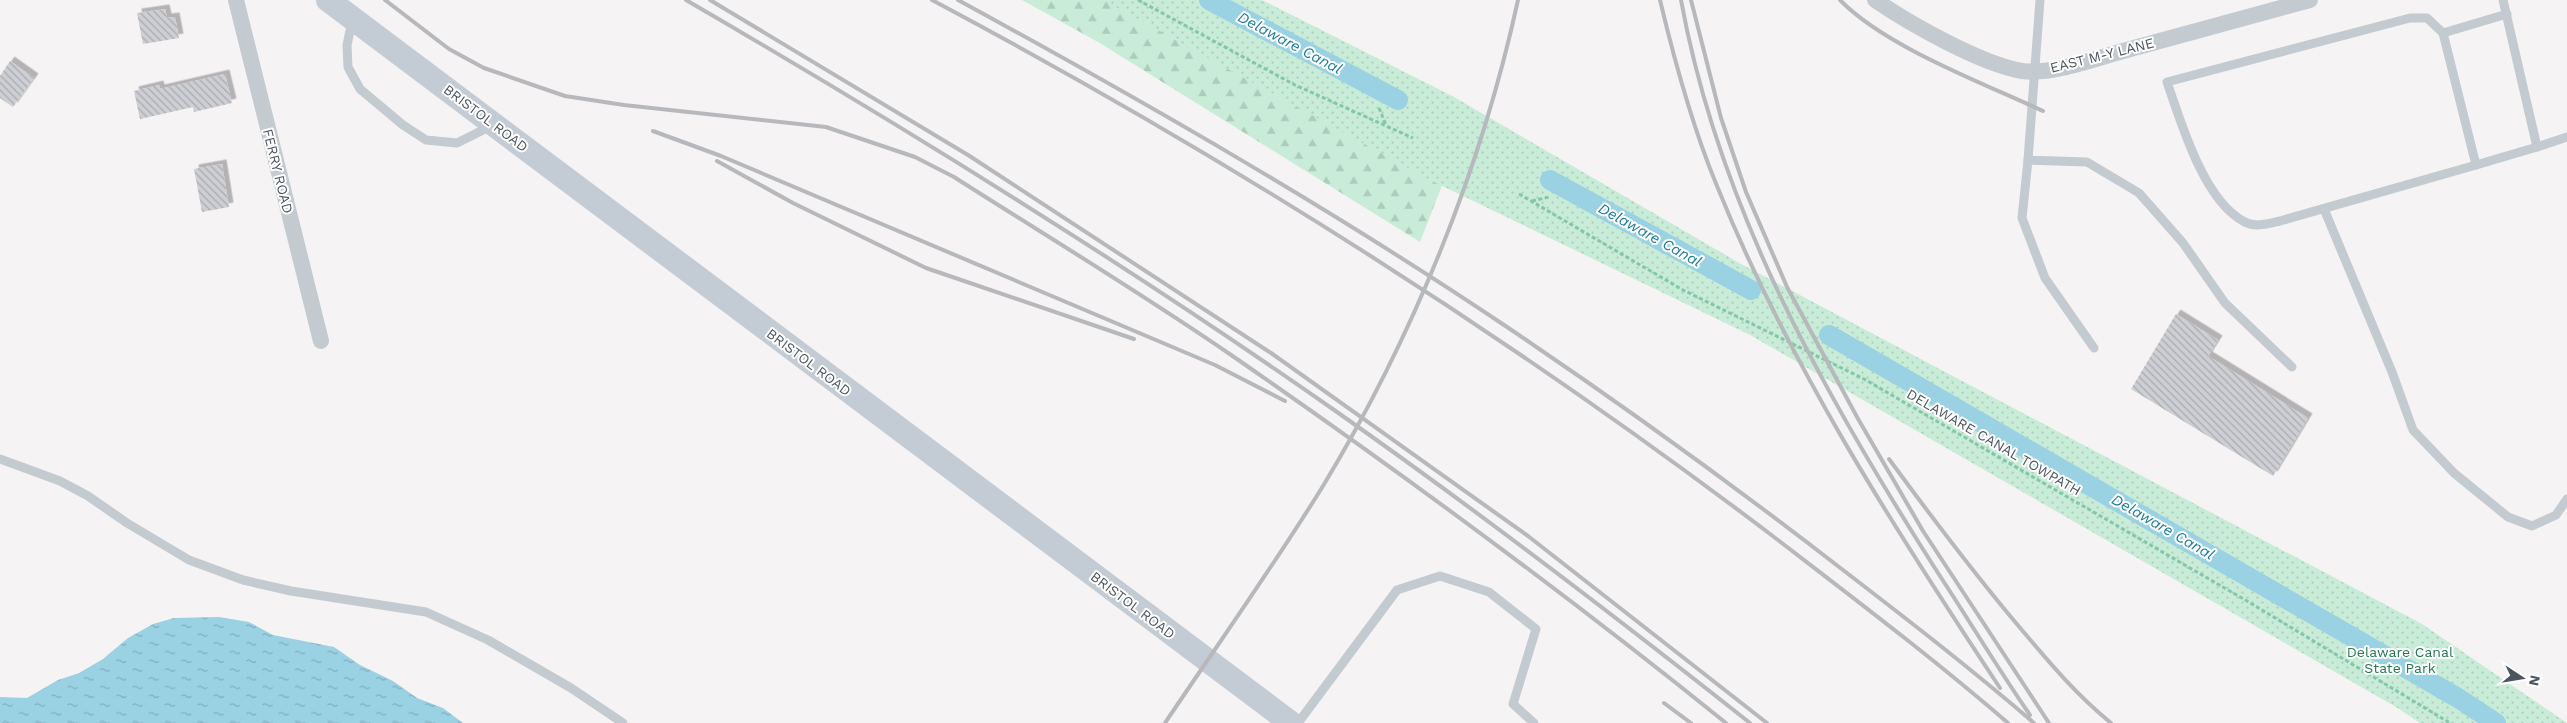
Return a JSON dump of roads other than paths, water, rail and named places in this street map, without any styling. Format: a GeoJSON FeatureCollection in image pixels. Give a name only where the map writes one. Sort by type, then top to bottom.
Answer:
{"type":"FeatureCollection","features":[{"type":"Feature","properties":{"kind":"main road","name":"BRISTOL ROAD"},"geometry":{"type":"LineString","coordinates":[[328,0],[1288,722]]}},
{"type":"Feature","properties":{"kind":"street","name":"FERRY ROAD"},"geometry":{"type":"LineString","coordinates":[[236,0],[321,341]]}},
{"type":"Feature","properties":{"kind":"street","name":"EAST M-Y LANE"},"geometry":{"type":"LineString","coordinates":[[1875,0],[1908,21],[1989,61],[2023,71],[2037,71],[2090,60],[2310,0]]}},
{"type":"Feature","properties":{"kind":"lane"},"geometry":{"type":"LineString","coordinates":[[2040,0],[2037,71],[2022,218],[2044,278],[2094,348]]}},
{"type":"Feature","properties":{"kind":"lane"},"geometry":{"type":"LineString","coordinates":[[2503,0],[2537,147]]}},
{"type":"Feature","properties":{"kind":"lane"},"geometry":{"type":"LineString","coordinates":[[2444,33],[2507,14]]}},
{"type":"Feature","properties":{"kind":"lane"},"geometry":{"type":"LineString","coordinates":[[352,18],[347,45],[348,67],[360,89],[404,125],[426,140],[457,143],[494,125]]}},
{"type":"Feature","properties":{"kind":"lane"},"geometry":{"type":"LineString","coordinates":[[2476,165],[2444,33],[2427,18],[2410,18],[2167,82],[2191,152],[2228,210],[2244,222],[2260,226],[2476,165],[2567,137]]}},
{"type":"Feature","properties":{"kind":"lane"},"geometry":{"type":"LineString","coordinates":[[2028,160],[2087,162],[2139,193],[2183,243],[2225,303],[2292,367]]}},
{"type":"Feature","properties":{"kind":"lane"},"geometry":{"type":"LineString","coordinates":[[2324,209],[2383,349],[2413,430],[2454,473],[2508,517],[2532,526],[2556,515],[2567,499]]}},
{"type":"Feature","properties":{"kind":"lane"},"geometry":{"type":"LineString","coordinates":[[0,459],[60,481],[88,496],[127,523],[189,560],[243,580],[291,591],[404,607],[426,612],[453,623],[488,640],[563,683],[623,723]]}},
{"type":"Feature","properties":{"kind":"lane"},"geometry":{"type":"LineString","coordinates":[[1288,722],[1397,590],[1440,576],[1490,592],[1536,629],[1513,704],[1534,723]]}},
{"type":"Feature","properties":{"kind":"water"},"geometry":{"type":"Polygon","coordinates":[[[219,617],[249,622],[273,635],[334,647],[360,665],[393,681],[417,698],[443,708],[463,723],[0,723],[0,697],[27,698],[58,680],[79,673],[103,659],[128,638],[153,624],[174,618],[219,617]]]}},
{"type":"Feature","properties":{"kind":"waterway","name":"Delaware Canal"},"geometry":{"type":"LineString","coordinates":[[1209,0],[1398,100]]}},
{"type":"Feature","properties":{"kind":"waterway","name":"Delaware Canal"},"geometry":{"type":"LineString","coordinates":[[1550,180],[1751,290]]}},
{"type":"Feature","properties":{"kind":"waterway","name":"Delaware Canal"},"geometry":{"type":"LineString","coordinates":[[1829,335],[2458,698],[2496,723]]}},
{"type":"Feature","properties":{"kind":"railway"},"geometry":{"type":"LineString","coordinates":[[385,0],[449,49],[484,68],[565,96],[624,105],[826,127],[915,157],[954,177],[1165,311],[1297,401],[1422,490],[1545,582],[1726,723]]}},
{"type":"Feature","properties":{"kind":"railway"},"geometry":{"type":"LineString","coordinates":[[686,0],[852,98],[1016,199],[1258,357],[1390,449],[1494,526],[1750,723]]}},
{"type":"Feature","properties":{"kind":"railway"},"geometry":{"type":"LineString","coordinates":[[710,0],[968,155],[1271,353],[1528,536],[1767,723]]}},
{"type":"Feature","properties":{"kind":"railway"},"geometry":{"type":"LineString","coordinates":[[932,0],[1152,122],[1366,253],[1471,322],[1575,392],[1778,540],[1866,607],[2008,723]]}},
{"type":"Feature","properties":{"kind":"railway"},"geometry":{"type":"LineString","coordinates":[[958,0],[1098,77],[1305,198],[1507,327],[1630,412],[1751,500],[1933,640],[2034,723]]}},
{"type":"Feature","properties":{"kind":"railway"},"geometry":{"type":"LineString","coordinates":[[1165,723],[1265,576],[1323,486],[1356,429],[1386,371],[1414,312],[1464,189],[1485,127],[1503,64],[1518,0]]}},
{"type":"Feature","properties":{"kind":"railway"},"geometry":{"type":"LineString","coordinates":[[1660,0],[1685,94],[1708,163],[1745,252],[1777,317],[1810,381],[1883,506],[2000,688]]}},
{"type":"Feature","properties":{"kind":"railway"},"geometry":{"type":"LineString","coordinates":[[1681,0],[1698,77],[1721,153],[1749,226],[1781,298],[1817,369],[1896,506],[2030,715]]}},
{"type":"Feature","properties":{"kind":"railway"},"geometry":{"type":"LineString","coordinates":[[1691,0],[1721,118],[1746,192],[1787,287],[1857,417],[1923,531],[2049,723]]}},
{"type":"Feature","properties":{"kind":"railway"},"geometry":{"type":"LineString","coordinates":[[1840,0],[1859,17],[1883,33],[1936,63],[2043,111]]}},
{"type":"Feature","properties":{"kind":"railway"},"geometry":{"type":"LineString","coordinates":[[653,131],[721,156],[1215,365],[1285,401]]}},
{"type":"Feature","properties":{"kind":"railway"},"geometry":{"type":"LineString","coordinates":[[717,161],[793,203],[926,268],[1134,339]]}},
{"type":"Feature","properties":{"kind":"railway"},"geometry":{"type":"LineString","coordinates":[[1889,459],[1956,549],[2009,614],[2067,681],[2111,723]]}},
{"type":"Feature","properties":{"kind":"railway"},"geometry":{"type":"LineString","coordinates":[[1664,703],[1691,723]]}},
{"type":"Feature","properties":{"kind":"park label","name":"Delaware Canal State Park"},"geometry":{"type":"Point","coordinates":[2400,660]}}]}
